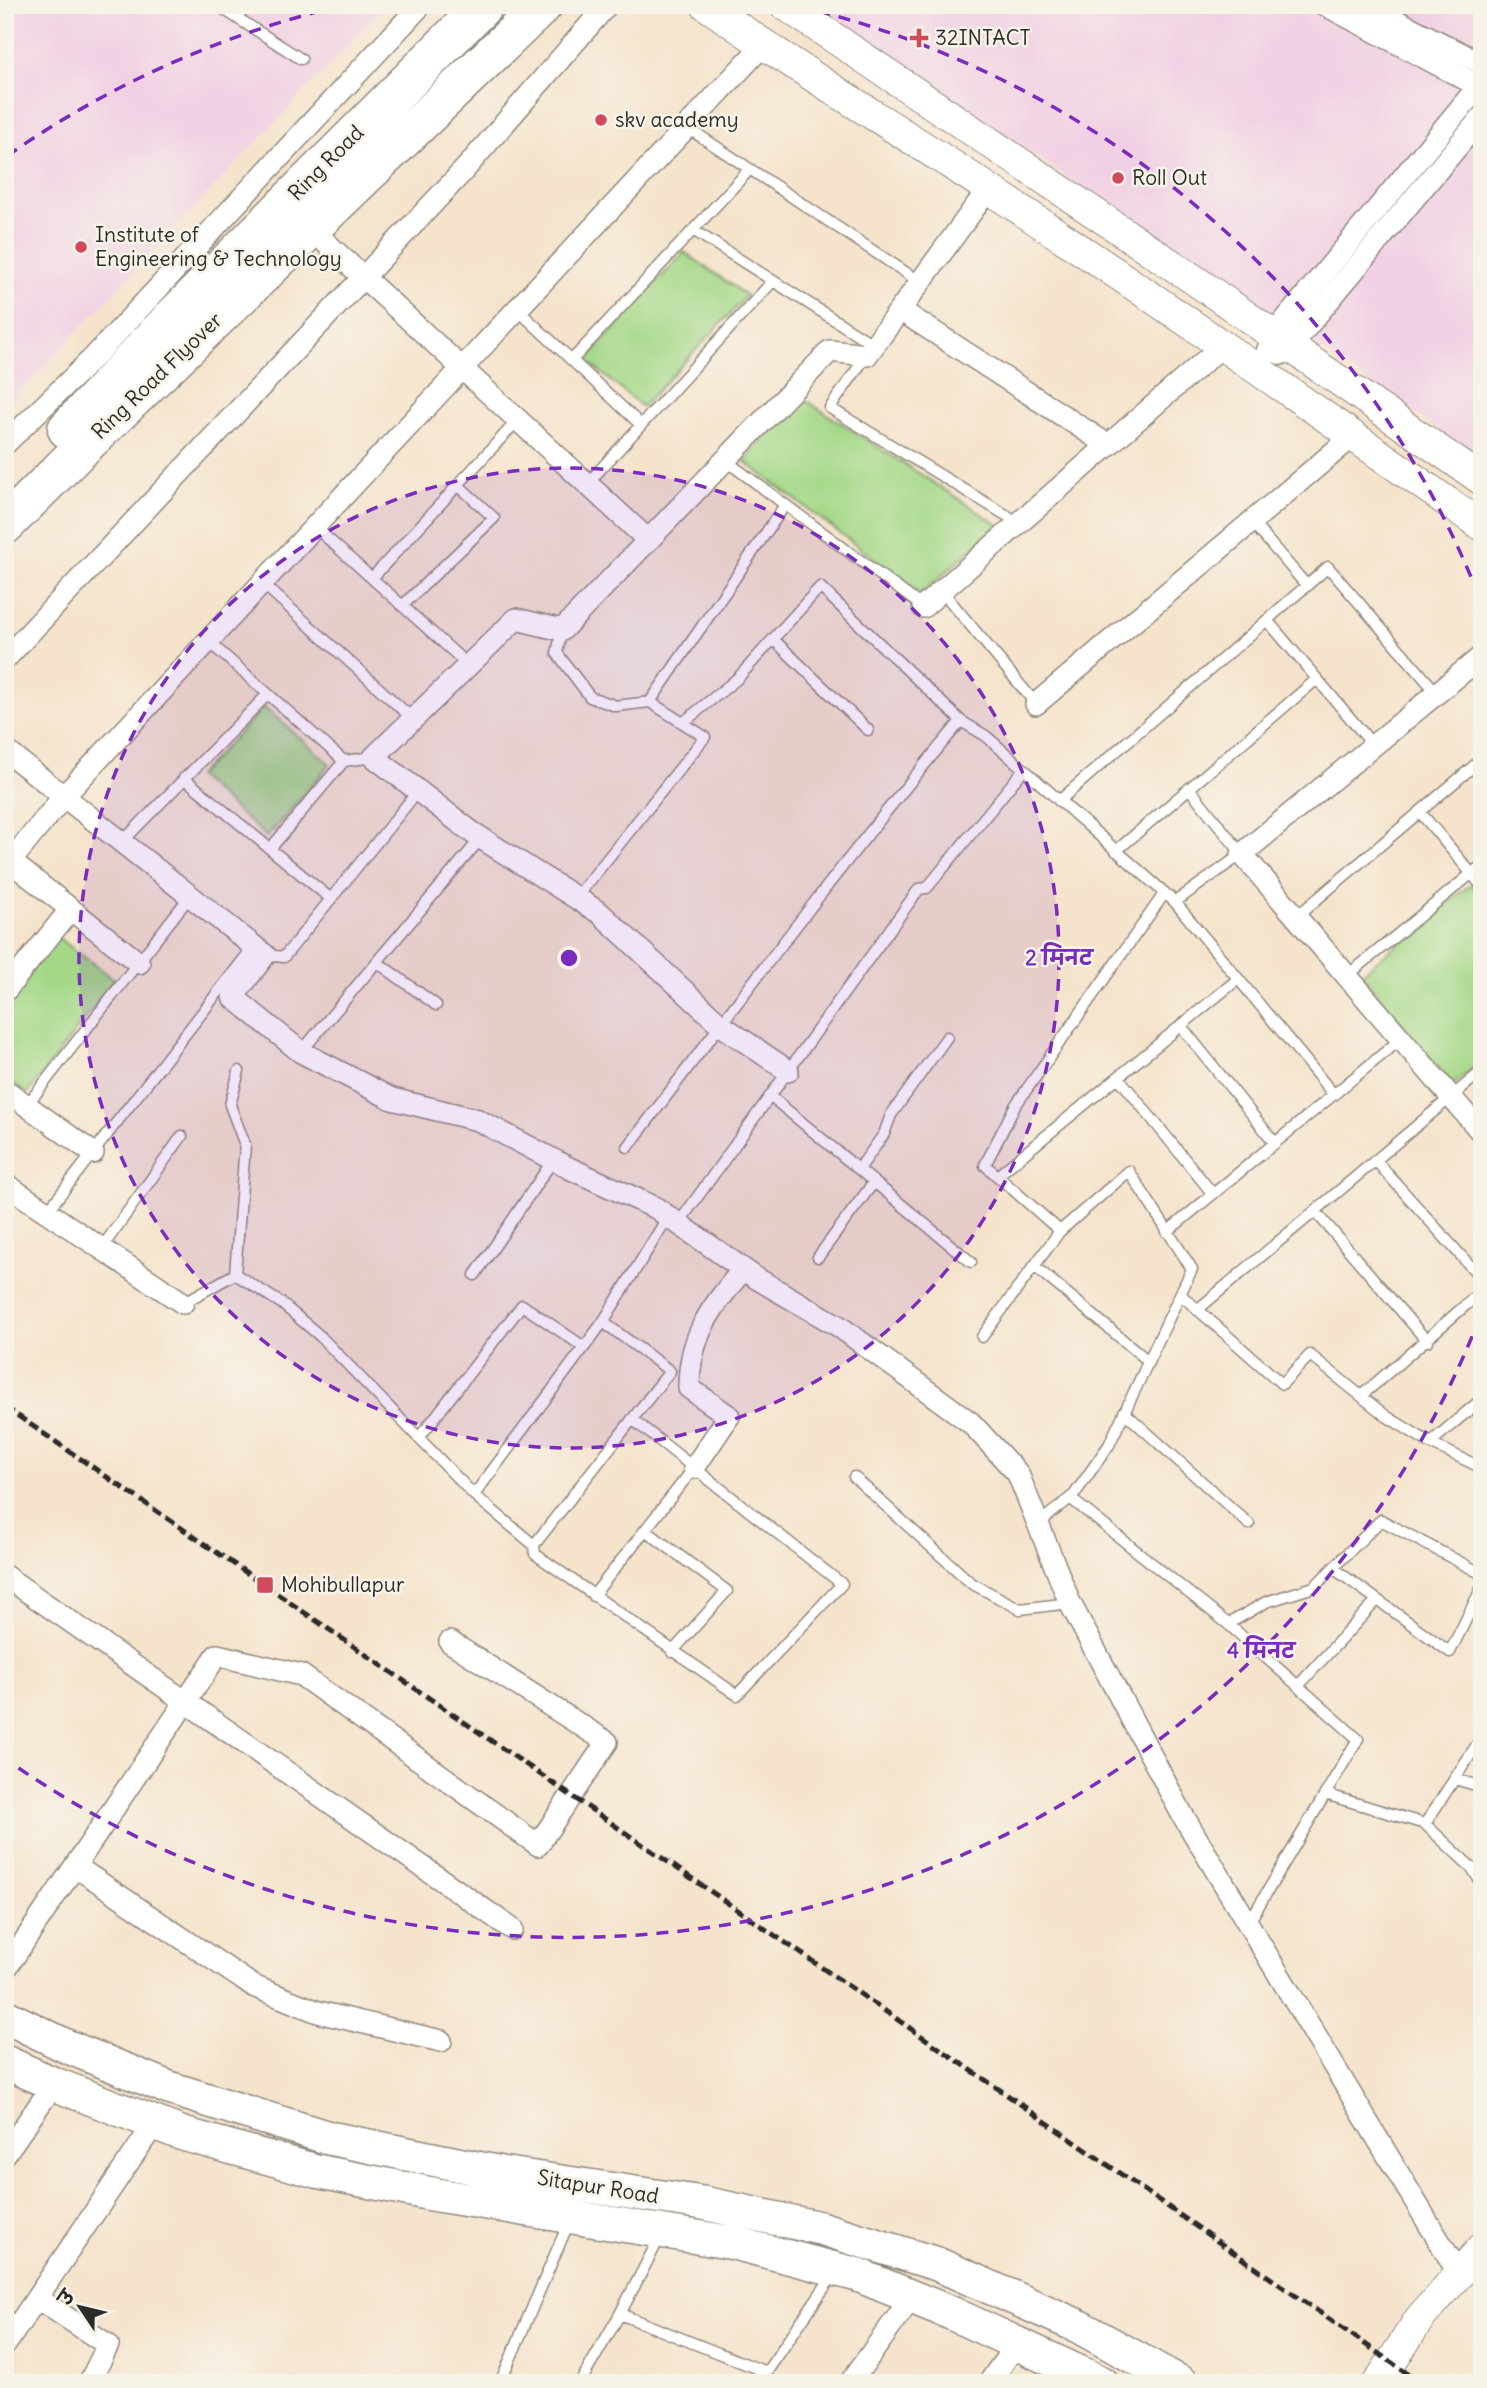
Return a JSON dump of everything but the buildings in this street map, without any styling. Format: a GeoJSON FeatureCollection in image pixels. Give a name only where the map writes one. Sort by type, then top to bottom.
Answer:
{"type":"FeatureCollection","features":[{"type":"Feature","properties":{"kind":"highway","name":"Ring Road"},"geometry":{"type":"LineString","coordinates":[[168,322],[484,5]]}},
{"type":"Feature","properties":{"kind":"highway","name":"Ring Road"},"geometry":{"type":"LineString","coordinates":[[310,228],[543,5]]}},
{"type":"Feature","properties":{"kind":"highway","name":"Ring Road Flyover"},"geometry":{"type":"LineString","coordinates":[[5,525],[310,228]]}},
{"type":"Feature","properties":{"kind":"highway","name":"Ring Road Flyover"},"geometry":{"type":"LineString","coordinates":[[5,494],[168,322]]}},
{"type":"Feature","properties":{"kind":"main road","name":"Sitapur Road"},"geometry":{"type":"LineString","coordinates":[[5,2016],[66,2046],[169,2088],[329,2138],[501,2173],[703,2203],[820,2228],[937,2264],[1078,2326],[1181,2383]]}},
{"type":"Feature","properties":{"kind":"main road","name":"Sitapur Road"},"geometry":{"type":"LineString","coordinates":[[5,2062],[183,2134],[316,2171],[437,2195],[734,2243],[858,2275],[1017,2343],[1101,2383]]}},
{"type":"Feature","properties":{"kind":"street"},"geometry":{"type":"LineString","coordinates":[[5,444],[95,356],[421,5]]}},
{"type":"Feature","properties":{"kind":"street"},"geometry":{"type":"LineString","coordinates":[[5,659],[464,169],[607,5]]}},
{"type":"Feature","properties":{"kind":"street"},"geometry":{"type":"LineString","coordinates":[[706,5],[763,45],[989,188],[1223,345],[1482,526]]}},
{"type":"Feature","properties":{"kind":"street"},"geometry":{"type":"LineString","coordinates":[[785,5],[1282,341],[1482,480]]}},
{"type":"Feature","properties":{"kind":"street"},"geometry":{"type":"LineString","coordinates":[[1260,370],[1480,86],[1325,5]]}},
{"type":"Feature","properties":{"kind":"street"},"geometry":{"type":"LineString","coordinates":[[1366,5],[1482,64]]}},
{"type":"Feature","properties":{"kind":"street"},"geometry":{"type":"LineString","coordinates":[[139,964],[8,865],[64,796],[763,45]]}},
{"type":"Feature","properties":{"kind":"street"},"geometry":{"type":"LineString","coordinates":[[1282,341],[1482,117]]}},
{"type":"Feature","properties":{"kind":"street"},"geometry":{"type":"LineString","coordinates":[[788,1071],[721,1025],[600,913],[481,838],[374,757],[516,619],[562,630],[830,351],[870,350],[989,188]]}},
{"type":"Feature","properties":{"kind":"street"},"geometry":{"type":"LineString","coordinates":[[310,228],[648,540]]}},
{"type":"Feature","properties":{"kind":"street"},"geometry":{"type":"LineString","coordinates":[[900,310],[1108,445]]}},
{"type":"Feature","properties":{"kind":"street"},"geometry":{"type":"LineString","coordinates":[[95,356],[168,322]]}},
{"type":"Feature","properties":{"kind":"street"},"geometry":{"type":"LineString","coordinates":[[923,607],[1223,345]]}},
{"type":"Feature","properties":{"kind":"street"},"geometry":{"type":"LineString","coordinates":[[1035,704],[1353,436]]}},
{"type":"Feature","properties":{"kind":"street"},"geometry":{"type":"LineString","coordinates":[[1481,658],[1242,853],[1482,1133]]}},
{"type":"Feature","properties":{"kind":"street"},"geometry":{"type":"LineString","coordinates":[[5,750],[260,951],[233,997],[302,1052],[392,1100],[478,1120],[553,1160],[656,1208],[743,1269],[840,1327],[971,1423],[1018,1474],[1070,1603],[1182,1814],[1459,2274]]}},
{"type":"Feature","properties":{"kind":"street"},"geometry":{"type":"LineString","coordinates":[[5,991],[70,910]]}},
{"type":"Feature","properties":{"kind":"street"},"geometry":{"type":"LineString","coordinates":[[5,1090],[93,1153]]}},
{"type":"Feature","properties":{"kind":"street"},"geometry":{"type":"LineString","coordinates":[[5,1184],[183,1303]]}},
{"type":"Feature","properties":{"kind":"street"},"geometry":{"type":"LineString","coordinates":[[694,1468],[729,1416],[689,1388],[689,1364],[698,1333],[720,1297],[743,1269]]}},
{"type":"Feature","properties":{"kind":"street"},"geometry":{"type":"LineString","coordinates":[[5,1576],[512,1929]]}},
{"type":"Feature","properties":{"kind":"street"},"geometry":{"type":"LineString","coordinates":[[5,1970],[217,1655],[301,1675],[538,1845],[607,1742],[450,1642]]}},
{"type":"Feature","properties":{"kind":"street"},"geometry":{"type":"LineString","coordinates":[[75,1866],[253,1986],[318,2012],[441,2041]]}},
{"type":"Feature","properties":{"kind":"street"},"geometry":{"type":"LineString","coordinates":[[5,2154],[54,2084]]}},
{"type":"Feature","properties":{"kind":"street"},"geometry":{"type":"LineString","coordinates":[[5,2345],[155,2123]]}},
{"type":"Feature","properties":{"kind":"street"},"geometry":{"type":"LineString","coordinates":[[1378,2383],[1420,2318],[1482,2248]]}},
{"type":"Feature","properties":{"kind":"street"},"geometry":{"type":"LineString","coordinates":[[850,2383],[912,2297]]}},
{"type":"Feature","properties":{"kind":"street"},"geometry":{"type":"LineString","coordinates":[[37,2298],[108,2345],[89,2383]]}},
{"type":"Feature","properties":{"kind":"street"},"geometry":{"type":"LineString","coordinates":[[989,2383],[1017,2343]]}},
{"type":"Feature","properties":{"kind":"lane"},"geometry":{"type":"LineString","coordinates":[[217,5],[301,59]]}},
{"type":"Feature","properties":{"kind":"lane"},"geometry":{"type":"LineString","coordinates":[[685,126],[920,282]]}},
{"type":"Feature","properties":{"kind":"lane"},"geometry":{"type":"LineString","coordinates":[[572,360],[750,169]]}},
{"type":"Feature","properties":{"kind":"lane"},"geometry":{"type":"LineString","coordinates":[[693,230],[773,281],[870,350],[830,408],[1019,523]]}},
{"type":"Feature","properties":{"kind":"lane"},"geometry":{"type":"LineString","coordinates":[[587,484],[773,281]]}},
{"type":"Feature","properties":{"kind":"lane"},"geometry":{"type":"LineString","coordinates":[[517,309],[641,425]]}},
{"type":"Feature","properties":{"kind":"lane"},"geometry":{"type":"LineString","coordinates":[[372,578],[518,420]]}},
{"type":"Feature","properties":{"kind":"lane"},"geometry":{"type":"LineString","coordinates":[[724,460],[923,607]]}},
{"type":"Feature","properties":{"kind":"lane"},"geometry":{"type":"LineString","coordinates":[[402,606],[494,518],[458,485]]}},
{"type":"Feature","properties":{"kind":"lane"},"geometry":{"type":"LineString","coordinates":[[650,702],[785,505]]}},
{"type":"Feature","properties":{"kind":"lane"},"geometry":{"type":"LineString","coordinates":[[1251,521],[1307,586]]}},
{"type":"Feature","properties":{"kind":"lane"},"geometry":{"type":"LineString","coordinates":[[315,527],[468,665]]}},
{"type":"Feature","properties":{"kind":"lane"},"geometry":{"type":"LineString","coordinates":[[1059,801],[1328,567],[1437,693]]}},
{"type":"Feature","properties":{"kind":"lane"},"geometry":{"type":"LineString","coordinates":[[262,583],[413,719]]}},
{"type":"Feature","properties":{"kind":"lane"},"geometry":{"type":"LineString","coordinates":[[684,722],[738,678],[820,587],[961,720],[986,736],[1175,902],[1334,1095]]}},
{"type":"Feature","properties":{"kind":"lane"},"geometry":{"type":"LineString","coordinates":[[942,590],[1035,704]]}},
{"type":"Feature","properties":{"kind":"lane"},"geometry":{"type":"LineString","coordinates":[[1267,620],[1373,745]]}},
{"type":"Feature","properties":{"kind":"lane"},"geometry":{"type":"LineString","coordinates":[[562,630],[557,653],[590,697],[616,706],[650,702],[705,737],[576,898]]}},
{"type":"Feature","properties":{"kind":"lane"},"geometry":{"type":"LineString","coordinates":[[773,639],[868,730]]}},
{"type":"Feature","properties":{"kind":"lane"},"geometry":{"type":"LineString","coordinates":[[208,641],[344,761]]}},
{"type":"Feature","properties":{"kind":"lane"},"geometry":{"type":"LineString","coordinates":[[1116,851],[1317,679]]}},
{"type":"Feature","properties":{"kind":"lane"},"geometry":{"type":"LineString","coordinates":[[122,842],[268,694]]}},
{"type":"Feature","properties":{"kind":"lane"},"geometry":{"type":"LineString","coordinates":[[628,1147],[916,774],[961,720]]}},
{"type":"Feature","properties":{"kind":"lane"},"geometry":{"type":"LineString","coordinates":[[270,849],[344,761],[374,757]]}},
{"type":"Feature","properties":{"kind":"lane"},"geometry":{"type":"LineString","coordinates":[[1296,917],[1482,759]]}},
{"type":"Feature","properties":{"kind":"lane"},"geometry":{"type":"LineString","coordinates":[[474,1495],[603,1321],[673,1220],[770,1096],[919,889],[927,888],[1024,769]]}},
{"type":"Feature","properties":{"kind":"lane"},"geometry":{"type":"LineString","coordinates":[[184,778],[331,899]]}},
{"type":"Feature","properties":{"kind":"lane"},"geometry":{"type":"LineString","coordinates":[[1175,902],[1242,853],[1189,788]]}},
{"type":"Feature","properties":{"kind":"lane"},"geometry":{"type":"LineString","coordinates":[[46,1213],[260,951],[284,957],[418,791]]}},
{"type":"Feature","properties":{"kind":"lane"},"geometry":{"type":"LineString","coordinates":[[1420,812],[1482,886]]}},
{"type":"Feature","properties":{"kind":"lane"},"geometry":{"type":"LineString","coordinates":[[302,1052],[481,838]]}},
{"type":"Feature","properties":{"kind":"lane"},"geometry":{"type":"LineString","coordinates":[[1347,976],[1482,865]]}},
{"type":"Feature","properties":{"kind":"lane"},"geometry":{"type":"LineString","coordinates":[[1060,1231],[985,1165],[1015,1106],[1164,894]]}},
{"type":"Feature","properties":{"kind":"lane"},"geometry":{"type":"LineString","coordinates":[[27,1105],[190,896]]}},
{"type":"Feature","properties":{"kind":"lane"},"geometry":{"type":"LineString","coordinates":[[377,962],[436,1005]]}},
{"type":"Feature","properties":{"kind":"lane"},"geometry":{"type":"LineString","coordinates":[[998,1175],[1238,979]]}},
{"type":"Feature","properties":{"kind":"lane"},"geometry":{"type":"LineString","coordinates":[[1181,1026],[1275,1143]]}},
{"type":"Feature","properties":{"kind":"lane"},"geometry":{"type":"LineString","coordinates":[[859,1169],[884,1134],[891,1115],[947,1037]]}},
{"type":"Feature","properties":{"kind":"lane"},"geometry":{"type":"LineString","coordinates":[[1167,1232],[1401,1039]]}},
{"type":"Feature","properties":{"kind":"lane"},"geometry":{"type":"LineString","coordinates":[[235,1275],[245,1145],[230,1105],[239,1071]]}},
{"type":"Feature","properties":{"kind":"lane"},"geometry":{"type":"LineString","coordinates":[[1197,1310],[1482,1071]]}},
{"type":"Feature","properties":{"kind":"lane"},"geometry":{"type":"LineString","coordinates":[[1118,1077],[1213,1194]]}},
{"type":"Feature","properties":{"kind":"lane"},"geometry":{"type":"LineString","coordinates":[[770,1096],[971,1262]]}},
{"type":"Feature","properties":{"kind":"lane"},"geometry":{"type":"LineString","coordinates":[[101,1249],[182,1136]]}},
{"type":"Feature","properties":{"kind":"lane"},"geometry":{"type":"LineString","coordinates":[[475,1276],[553,1160]]}},
{"type":"Feature","properties":{"kind":"lane"},"geometry":{"type":"LineString","coordinates":[[1375,1160],[1482,1279]]}},
{"type":"Feature","properties":{"kind":"lane"},"geometry":{"type":"LineString","coordinates":[[982,1336],[1060,1231],[1129,1171],[1192,1269],[1147,1360],[1109,1446],[1070,1498],[1038,1524]]}},
{"type":"Feature","properties":{"kind":"lane"},"geometry":{"type":"LineString","coordinates":[[818,1257],[874,1182]]}},
{"type":"Feature","properties":{"kind":"lane"},"geometry":{"type":"LineString","coordinates":[[1315,1211],[1427,1341]]}},
{"type":"Feature","properties":{"kind":"lane"},"geometry":{"type":"LineString","coordinates":[[1034,1266],[1147,1360]]}},
{"type":"Feature","properties":{"kind":"lane"},"geometry":{"type":"LineString","coordinates":[[183,1303],[235,1275]]}},
{"type":"Feature","properties":{"kind":"lane"},"geometry":{"type":"LineString","coordinates":[[235,1275],[281,1303],[320,1336],[474,1495],[534,1545],[535,1554],[737,1695],[842,1584],[632,1419]]}},
{"type":"Feature","properties":{"kind":"lane"},"geometry":{"type":"LineString","coordinates":[[1361,1396],[1482,1291]]}},
{"type":"Feature","properties":{"kind":"lane"},"geometry":{"type":"LineString","coordinates":[[1180,1294],[1282,1384],[1310,1355],[1386,1416],[1430,1443],[1482,1468]]}},
{"type":"Feature","properties":{"kind":"lane"},"geometry":{"type":"LineString","coordinates":[[419,1438],[522,1305],[584,1347]]}},
{"type":"Feature","properties":{"kind":"lane"},"geometry":{"type":"LineString","coordinates":[[534,1545],[670,1371],[603,1321]]}},
{"type":"Feature","properties":{"kind":"lane"},"geometry":{"type":"LineString","coordinates":[[1430,1443],[1482,1399]]}},
{"type":"Feature","properties":{"kind":"lane"},"geometry":{"type":"LineString","coordinates":[[1124,1412],[1249,1524]]}},
{"type":"Feature","properties":{"kind":"lane"},"geometry":{"type":"LineString","coordinates":[[593,1596],[694,1468]]}},
{"type":"Feature","properties":{"kind":"lane"},"geometry":{"type":"LineString","coordinates":[[854,1477],[971,1583],[1020,1609],[1070,1603]]}},
{"type":"Feature","properties":{"kind":"lane"},"geometry":{"type":"LineString","coordinates":[[1070,1498],[1228,1624],[1358,1739],[1248,1924]]}},
{"type":"Feature","properties":{"kind":"lane"},"geometry":{"type":"LineString","coordinates":[[1228,1624],[1266,1602],[1314,1587],[1381,1520],[1482,1574]]}},
{"type":"Feature","properties":{"kind":"lane"},"geometry":{"type":"LineString","coordinates":[[645,1530],[727,1591],[672,1652]]}},
{"type":"Feature","properties":{"kind":"lane"},"geometry":{"type":"LineString","coordinates":[[1333,1568],[1450,1652],[1482,1587]]}},
{"type":"Feature","properties":{"kind":"lane"},"geometry":{"type":"LineString","coordinates":[[1298,1686],[1377,1600]]}},
{"type":"Feature","properties":{"kind":"lane"},"geometry":{"type":"LineString","coordinates":[[1425,1824],[1480,1740]]}},
{"type":"Feature","properties":{"kind":"lane"},"geometry":{"type":"LineString","coordinates":[[1455,1779],[1482,1787]]}},
{"type":"Feature","properties":{"kind":"lane"},"geometry":{"type":"LineString","coordinates":[[1325,1794],[1425,1824],[1472,1868],[1482,1884]]}},
{"type":"Feature","properties":{"kind":"lane"},"geometry":{"type":"LineString","coordinates":[[500,2383],[572,2216]]}},
{"type":"Feature","properties":{"kind":"lane"},"geometry":{"type":"LineString","coordinates":[[580,2383],[663,2231]]}},
{"type":"Feature","properties":{"kind":"lane"},"geometry":{"type":"LineString","coordinates":[[759,2383],[837,2270]]}},
{"type":"Feature","properties":{"kind":"lane"},"geometry":{"type":"LineString","coordinates":[[620,2314],[766,2372]]}},
{"type":"Feature","properties":{"kind":"shaded area","name":"Institute of Engineering & Technology"},"geometry":{"type":"Polygon","coordinates":[[[5,5],[386,5],[5,408],[5,5]]]}},
{"type":"Feature","properties":{"kind":"shaded area"},"geometry":{"type":"Polygon","coordinates":[[[818,5],[1482,5],[1482,459],[915,74],[818,5]]]}},
{"type":"Feature","properties":{"kind":"green space"},"geometry":{"type":"Polygon","coordinates":[[[684,252],[747,296],[642,407],[586,360],[684,252]]]}},
{"type":"Feature","properties":{"kind":"green space"},"geometry":{"type":"Polygon","coordinates":[[[802,398],[999,525],[921,594],[744,461],[802,398]]]}},
{"type":"Feature","properties":{"kind":"green space"},"geometry":{"type":"Polygon","coordinates":[[[264,707],[330,764],[267,837],[197,776],[264,707]]]}},
{"type":"Feature","properties":{"kind":"green space"},"geometry":{"type":"Polygon","coordinates":[[[1471,884],[1482,897],[1482,1061],[1453,1085],[1361,974],[1471,884]]]}},
{"type":"Feature","properties":{"kind":"green space"},"geometry":{"type":"Polygon","coordinates":[[[57,937],[115,980],[27,1094],[5,1078],[5,1005],[57,937]]]}},
{"type":"Feature","properties":{"kind":"railway"},"geometry":{"type":"LineString","coordinates":[[5,1407],[1003,2092],[1421,2383]]}},
{"type":"Feature","properties":{"kind":"place","name":"32INTACT"},"geometry":{"type":"Point","coordinates":[919,38]}},
{"type":"Feature","properties":{"kind":"place","name":"skv academy"},"geometry":{"type":"Point","coordinates":[601,120]}},
{"type":"Feature","properties":{"kind":"place","name":"Roll Out"},"geometry":{"type":"Point","coordinates":[1118,178]}},
{"type":"Feature","properties":{"kind":"place","name":"Institute of Engineering & Technology"},"geometry":{"type":"Point","coordinates":[81,247]}},
{"type":"Feature","properties":{"kind":"place","name":"Mohibullapur"},"geometry":{"type":"Point","coordinates":[265,1585]}}]}
